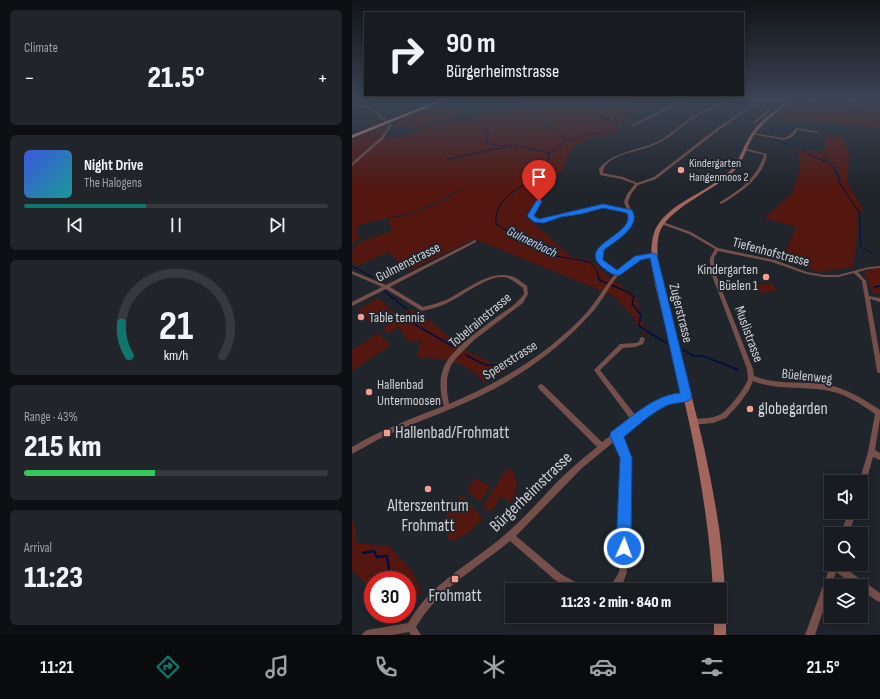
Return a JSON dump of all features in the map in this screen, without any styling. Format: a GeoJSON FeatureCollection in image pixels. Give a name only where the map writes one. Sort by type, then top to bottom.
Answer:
{"type":"FeatureCollection","features":[{"type":"Feature","properties":{"kind":"highway"},"geometry":{"type":"LineString","coordinates":[[352,136],[370,129]]}},
{"type":"Feature","properties":{"kind":"highway"},"geometry":{"type":"LineString","coordinates":[[352,136],[371,129]]}},
{"type":"Feature","properties":{"kind":"main road","name":"Zugerstrasse"},"geometry":{"type":"LineString","coordinates":[[719,583],[712,509],[701,452],[653,255],[655,237],[662,223],[673,210],[722,181],[737,165],[753,134],[757,129]]}},
{"type":"Feature","properties":{"kind":"main road"},"geometry":{"type":"LineString","coordinates":[[720,623],[720,635]]}},
{"type":"Feature","properties":{"kind":"street"},"geometry":{"type":"LineString","coordinates":[[352,165],[382,138],[388,129]]}},
{"type":"Feature","properties":{"kind":"street"},"geometry":{"type":"LineString","coordinates":[[637,184],[622,178],[601,174],[601,169],[605,163],[611,159],[647,147],[667,138],[679,129]]}},
{"type":"Feature","properties":{"kind":"street"},"geometry":{"type":"LineString","coordinates":[[617,273],[608,269],[602,264],[599,254],[601,249],[630,223],[631,216],[627,205],[627,198],[637,184],[655,178],[719,129]]}},
{"type":"Feature","properties":{"kind":"street"},"geometry":{"type":"LineString","coordinates":[[753,134],[784,139],[791,136],[797,129]]}},
{"type":"Feature","properties":{"kind":"street"},"geometry":{"type":"LineString","coordinates":[[801,129],[818,132]]}},
{"type":"Feature","properties":{"kind":"street"},"geometry":{"type":"LineString","coordinates":[[721,203],[748,185],[760,170],[766,155],[745,149]]}},
{"type":"Feature","properties":{"kind":"street"},"geometry":{"type":"LineString","coordinates":[[539,201],[530,216],[537,221],[544,221],[603,206],[629,211]]}},
{"type":"Feature","properties":{"kind":"street","name":"Tiefenhofstrasse"},"geometry":{"type":"LineString","coordinates":[[662,223],[690,233],[717,249],[773,261],[806,273],[824,276],[838,276],[874,266],[880,267]]}},
{"type":"Feature","properties":{"kind":"street","name":"Gulmenstrasse"},"geometry":{"type":"LineString","coordinates":[[352,304],[475,241]]}},
{"type":"Feature","properties":{"kind":"street","name":"Muslistrasse"},"geometry":{"type":"LineString","coordinates":[[693,422],[713,420],[724,416],[743,395],[751,378],[750,369],[712,270],[712,258],[717,249]]}},
{"type":"Feature","properties":{"kind":"street","name":"Speerstrasse"},"geometry":{"type":"LineString","coordinates":[[352,451],[378,437],[447,408],[490,387],[533,361],[576,326],[604,292],[617,273],[638,258],[653,255]]}},
{"type":"Feature","properties":{"kind":"street"},"geometry":{"type":"LineString","coordinates":[[352,272],[385,286]]}},
{"type":"Feature","properties":{"kind":"street"},"geometry":{"type":"LineString","coordinates":[[855,272],[864,281],[880,371]]}},
{"type":"Feature","properties":{"kind":"street","name":"Tobelrainstrasse"},"geometry":{"type":"LineString","coordinates":[[385,286],[422,309],[441,305],[482,281],[496,276],[510,277],[525,287],[526,294],[521,302],[462,347],[448,364],[443,387],[447,408]]}},
{"type":"Feature","properties":{"kind":"street"},"geometry":{"type":"LineString","coordinates":[[868,297],[880,300]]}},
{"type":"Feature","properties":{"kind":"street"},"geometry":{"type":"LineString","coordinates":[[635,420],[597,370],[622,346],[642,343],[642,339]]}},
{"type":"Feature","properties":{"kind":"street","name":"Büelenweg"},"geometry":{"type":"LineString","coordinates":[[751,378],[771,384],[832,389],[879,413]]}},
{"type":"Feature","properties":{"kind":"street"},"geometry":{"type":"LineString","coordinates":[[541,387],[602,447]]}},
{"type":"Feature","properties":{"kind":"street","name":"Bürgerheimstrasse"},"geometry":{"type":"LineString","coordinates":[[413,631],[418,613],[438,592],[510,536],[574,470],[635,420],[660,404],[674,398],[687,397]]}},
{"type":"Feature","properties":{"kind":"street"},"geometry":{"type":"LineString","coordinates":[[865,475],[872,452],[879,413]]}},
{"type":"Feature","properties":{"kind":"street"},"geometry":{"type":"LineString","coordinates":[[616,436],[624,451],[627,468],[622,572],[618,583]]}},
{"type":"Feature","properties":{"kind":"street"},"geometry":{"type":"LineString","coordinates":[[872,452],[880,457]]}},
{"type":"Feature","properties":{"kind":"street"},"geometry":{"type":"LineString","coordinates":[[510,536],[558,577],[567,583]]}},
{"type":"Feature","properties":{"kind":"street"},"geometry":{"type":"LineString","coordinates":[[810,635],[833,571]]}},
{"type":"Feature","properties":{"kind":"street"},"geometry":{"type":"LineString","coordinates":[[843,571],[880,598]]}},
{"type":"Feature","properties":{"kind":"street"},"geometry":{"type":"LineString","coordinates":[[367,635],[413,631]]}},
{"type":"Feature","properties":{"kind":"shaded area"},"geometry":{"type":"Polygon","coordinates":[[[378,129],[386,129],[380,138],[352,163],[352,139],[378,129]]]}},
{"type":"Feature","properties":{"kind":"shaded area"},"geometry":{"type":"Polygon","coordinates":[[[425,129],[619,129],[618,132],[592,138],[575,145],[566,159],[563,169],[541,193],[525,216],[572,257],[591,261],[605,274],[635,296],[648,339],[631,314],[612,295],[474,239],[409,271],[388,252],[357,266],[352,262],[352,253],[354,251],[352,248],[367,239],[392,231],[388,219],[408,215],[426,209],[461,190],[460,189],[417,211],[362,224],[357,227],[356,231],[360,237],[352,245],[352,165],[382,138],[399,137],[425,129]]]}},
{"type":"Feature","properties":{"kind":"shaded area"},"geometry":{"type":"Polygon","coordinates":[[[828,135],[843,137],[849,155],[847,182],[864,211],[858,211],[858,231],[853,267],[819,272],[782,259],[796,227],[764,218],[792,194],[800,169],[798,148],[823,154],[825,160],[833,162],[837,174],[820,171],[839,176],[835,162],[828,159],[826,154],[822,153],[828,135]]]}},
{"type":"Feature","properties":{"kind":"shaded area"},"geometry":{"type":"Polygon","coordinates":[[[880,268],[880,295],[872,292],[865,272],[880,268]]]}},
{"type":"Feature","properties":{"kind":"shaded area"},"geometry":{"type":"Polygon","coordinates":[[[772,283],[777,291],[757,293],[752,285],[772,283]]]}},
{"type":"Feature","properties":{"kind":"shaded area"},"geometry":{"type":"Polygon","coordinates":[[[378,298],[393,312],[372,325],[357,310],[378,298]]]}},
{"type":"Feature","properties":{"kind":"shaded area"},"geometry":{"type":"Polygon","coordinates":[[[410,309],[429,320],[465,350],[507,370],[484,383],[478,375],[462,365],[445,360],[417,357],[421,341],[408,342],[399,327],[388,334],[383,327],[410,309]]]}},
{"type":"Feature","properties":{"kind":"shaded area"},"geometry":{"type":"Polygon","coordinates":[[[378,333],[391,345],[352,371],[352,350],[378,333]]]}},
{"type":"Feature","properties":{"kind":"shaded area"},"geometry":{"type":"Polygon","coordinates":[[[507,468],[516,478],[516,488],[513,498],[509,503],[504,497],[501,497],[494,508],[489,511],[483,506],[507,468]]]}},
{"type":"Feature","properties":{"kind":"shaded area"},"geometry":{"type":"Polygon","coordinates":[[[475,478],[490,486],[480,502],[467,490],[475,478]]]}},
{"type":"Feature","properties":{"kind":"shaded area"},"geometry":{"type":"Polygon","coordinates":[[[461,495],[483,518],[467,534],[453,541],[448,538],[445,520],[461,495]]]}},
{"type":"Feature","properties":{"kind":"shaded area"},"geometry":{"type":"Polygon","coordinates":[[[352,519],[356,529],[356,543],[389,546],[412,571],[364,571],[364,581],[352,571],[352,519]]]}},
{"type":"Feature","properties":{"kind":"shaded area"},"geometry":{"type":"Polygon","coordinates":[[[416,580],[422,593],[416,597],[416,580]]]}},
{"type":"Feature","properties":{"kind":"waterway"},"geometry":{"type":"LineString","coordinates":[[482,129],[489,134],[485,142],[489,144],[518,146]]}},
{"type":"Feature","properties":{"kind":"waterway"},"geometry":{"type":"LineString","coordinates":[[552,129],[567,140]]}},
{"type":"Feature","properties":{"kind":"waterway","name":"Gulmenbach"},"geometry":{"type":"LineString","coordinates":[[549,153],[567,141],[589,133],[596,134],[609,131],[611,129]]}},
{"type":"Feature","properties":{"kind":"waterway"},"geometry":{"type":"LineString","coordinates":[[782,142],[802,149],[813,157],[827,162],[833,167],[838,175],[839,182],[859,212],[861,247],[872,253]]}},
{"type":"Feature","properties":{"kind":"waterway"},"geometry":{"type":"LineString","coordinates":[[521,146],[549,153]]}},
{"type":"Feature","properties":{"kind":"waterway"},"geometry":{"type":"LineString","coordinates":[[447,157],[448,159],[506,147]]}},
{"type":"Feature","properties":{"kind":"waterway","name":"Gulmenbach"},"geometry":{"type":"LineString","coordinates":[[549,153],[547,165],[540,174],[511,193],[503,201],[497,211],[496,224],[522,240],[543,248],[556,256],[590,262],[597,271],[598,276]]}},
{"type":"Feature","properties":{"kind":"waterway"},"geometry":{"type":"LineString","coordinates":[[352,266],[371,276]]}},
{"type":"Feature","properties":{"kind":"waterway","name":"Gulmenbach"},"geometry":{"type":"LineString","coordinates":[[598,275],[599,280],[628,292],[634,297],[632,304],[641,315],[639,326],[666,343]]}},
{"type":"Feature","properties":{"kind":"waterway"},"geometry":{"type":"LineString","coordinates":[[874,287],[880,286]]}},
{"type":"Feature","properties":{"kind":"waterway"},"geometry":{"type":"LineString","coordinates":[[383,290],[407,309]]}},
{"type":"Feature","properties":{"kind":"waterway"},"geometry":{"type":"LineString","coordinates":[[409,312],[409,319],[414,324],[454,347]]}},
{"type":"Feature","properties":{"kind":"waterway","name":"Gulmenbach"},"geometry":{"type":"LineString","coordinates":[[683,350],[694,356],[703,356],[736,369]]}},
{"type":"Feature","properties":{"kind":"waterway"},"geometry":{"type":"LineString","coordinates":[[466,355],[485,365],[494,365],[501,368]]}},
{"type":"Feature","properties":{"kind":"waterway","name":"Gulmenbach"},"geometry":{"type":"LineString","coordinates":[[733,368],[738,370]]}},
{"type":"Feature","properties":{"kind":"waterway"},"geometry":{"type":"LineString","coordinates":[[363,553],[374,551],[377,557],[387,556],[389,571]]}},
{"type":"Feature","properties":{"kind":"place","name":"Kindergarten Hangenmoos 2"},"geometry":{"type":"Point","coordinates":[681,170]}},
{"type":"Feature","properties":{"kind":"place","name":"Kindergarten Büelen 1"},"geometry":{"type":"Point","coordinates":[766,277]}},
{"type":"Feature","properties":{"kind":"place","name":"Table tennis"},"geometry":{"type":"Point","coordinates":[361,317]}},
{"type":"Feature","properties":{"kind":"place","name":"Hallenbad Untermoosen"},"geometry":{"type":"Point","coordinates":[369,392]}},
{"type":"Feature","properties":{"kind":"place","name":"globegarden"},"geometry":{"type":"Point","coordinates":[750,409]}},
{"type":"Feature","properties":{"kind":"place","name":"Hallenbad/Frohmatt"},"geometry":{"type":"Point","coordinates":[387,433]}},
{"type":"Feature","properties":{"kind":"place","name":"Alterszentrum Frohmatt"},"geometry":{"type":"Point","coordinates":[428,489]}},
{"type":"Feature","properties":{"kind":"place","name":"Frohmatt"},"geometry":{"type":"Point","coordinates":[455,579]}},
{"type":"Feature","properties":{"kind":"route"},"geometry":{"type":"LineString","coordinates":[[539,201],[530,216],[532,219],[537,221],[544,221],[603,206],[629,211],[632,220],[630,223],[601,249],[599,254],[602,264],[617,273],[638,258],[653,255],[687,397],[674,398],[648,410],[616,436],[622,444],[627,468],[624,548]]}}]}
